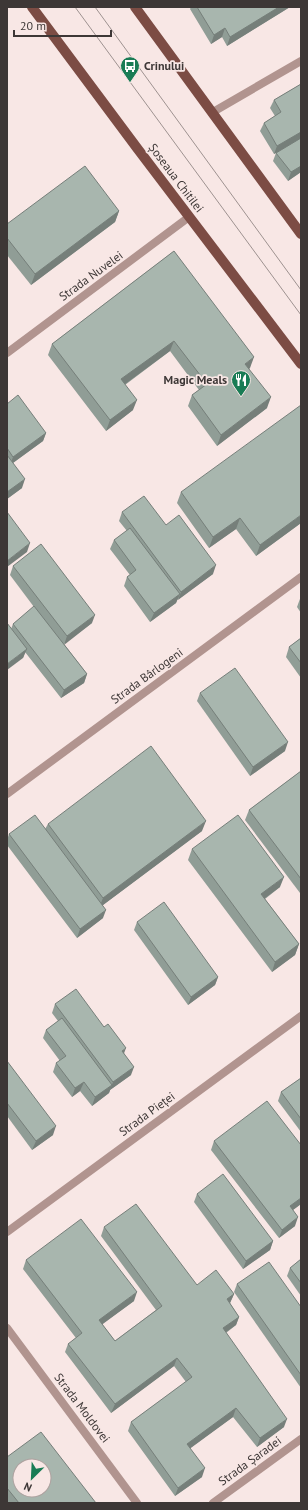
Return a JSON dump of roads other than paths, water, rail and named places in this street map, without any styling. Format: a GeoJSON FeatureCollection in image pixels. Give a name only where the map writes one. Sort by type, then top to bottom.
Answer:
{"type":"FeatureCollection","features":[{"type":"Feature","properties":{"kind":"main road","name":"Șoseaua Chitilei"},"geometry":{"type":"LineString","coordinates":[[32,7],[189,218],[301,364]]}},
{"type":"Feature","properties":{"kind":"main road"},"geometry":{"type":"LineString","coordinates":[[134,7],[213,112],[301,234]]}},
{"type":"Feature","properties":{"kind":"street"},"geometry":{"type":"LineString","coordinates":[[213,112],[301,61]]}},
{"type":"Feature","properties":{"kind":"street","name":"Strada Nuvelei"},"geometry":{"type":"LineString","coordinates":[[7,353],[189,218]]}},
{"type":"Feature","properties":{"kind":"street","name":"Strada Bârlogeni"},"geometry":{"type":"LineString","coordinates":[[7,794],[301,576]]}},
{"type":"Feature","properties":{"kind":"street","name":"Strada Pieței"},"geometry":{"type":"LineString","coordinates":[[7,1232],[301,1016]]}},
{"type":"Feature","properties":{"kind":"street","name":"Strada Moldovei"},"geometry":{"type":"LineString","coordinates":[[7,1328],[137,1503]]}},
{"type":"Feature","properties":{"kind":"street","name":"Strada Șaradei"},"geometry":{"type":"LineString","coordinates":[[213,1503],[301,1439]]}},
{"type":"Feature","properties":{"kind":"tram line"},"geometry":{"type":"LineString","coordinates":[[75,7],[301,315]]}},
{"type":"Feature","properties":{"kind":"tram line"},"geometry":{"type":"LineString","coordinates":[[95,7],[301,290]]}},
{"type":"Feature","properties":{"kind":"place","name":"Crinului"},"geometry":{"type":"Point","coordinates":[130,83]}},
{"type":"Feature","properties":{"kind":"place","name":"Magic Meals"},"geometry":{"type":"Point","coordinates":[241,397]}}]}
